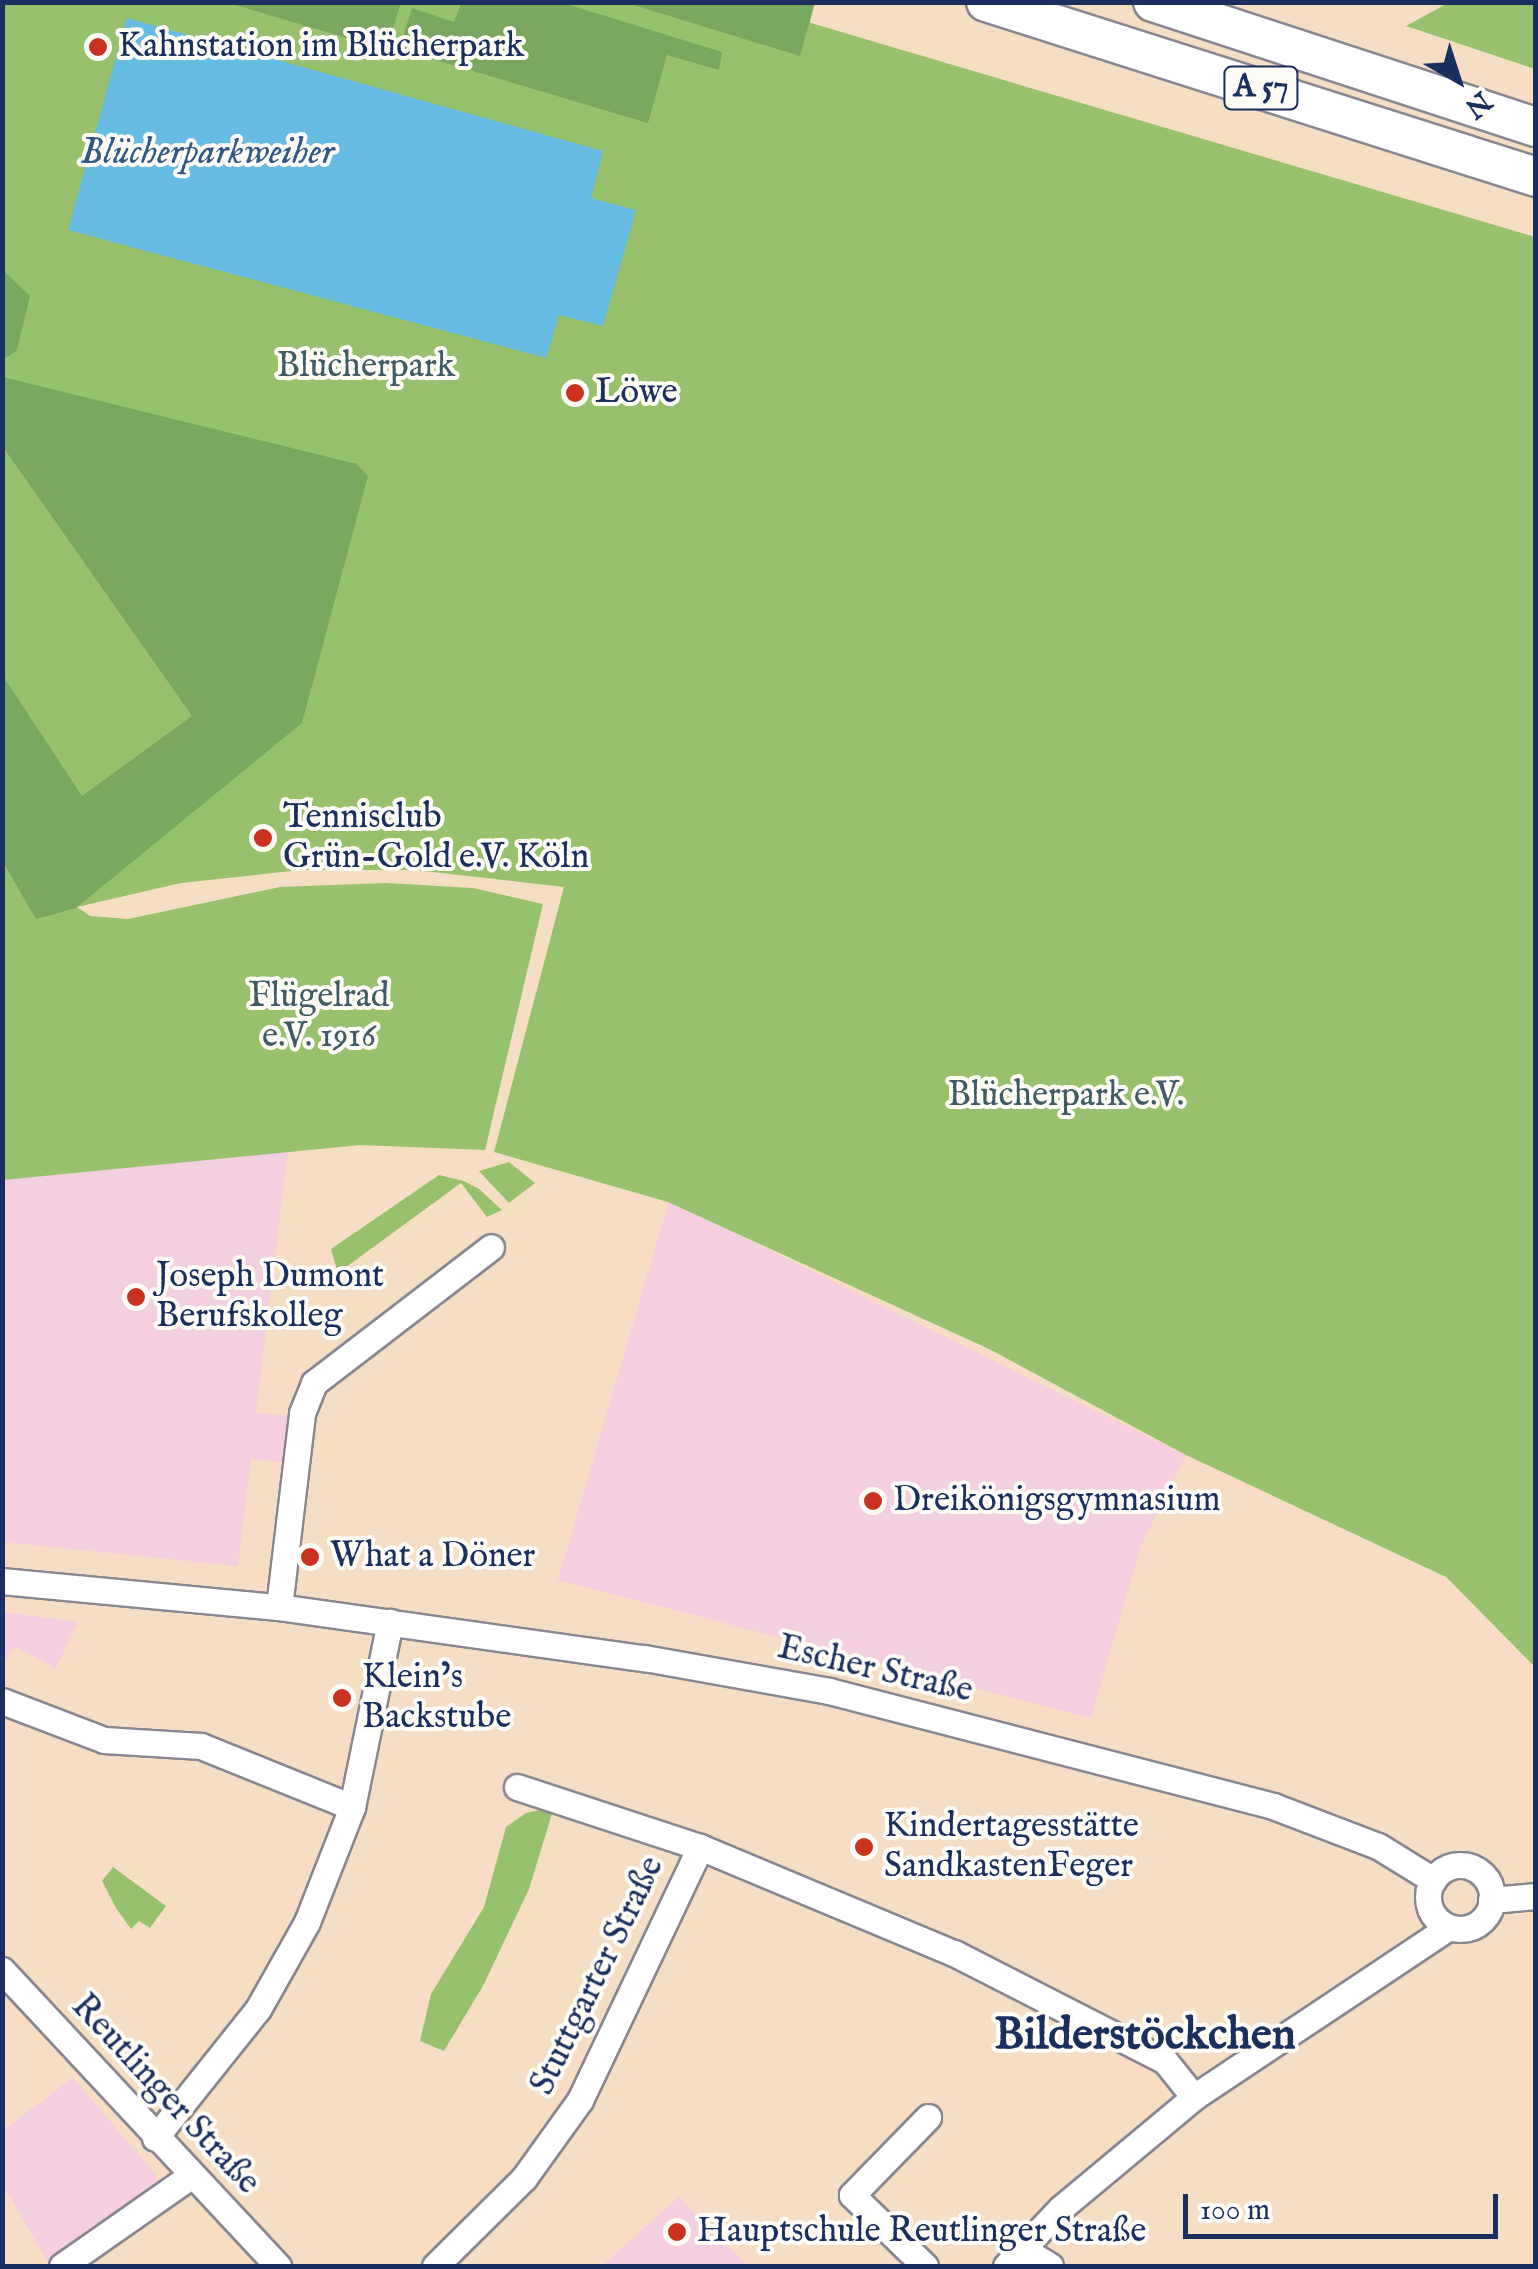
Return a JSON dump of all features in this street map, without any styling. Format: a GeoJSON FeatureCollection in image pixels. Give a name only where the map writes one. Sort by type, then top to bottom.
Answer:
{"type":"FeatureCollection","features":[{"type":"Feature","properties":{"kind":"highway","name":"A 57"},"geometry":{"type":"LineString","coordinates":[[986,2],[1536,177]]}},
{"type":"Feature","properties":{"kind":"highway","name":"A 57"},"geometry":{"type":"LineString","coordinates":[[1153,2],[1536,127]]}},
{"type":"Feature","properties":{"kind":"street"},"geometry":{"type":"LineString","coordinates":[[279,1607],[302,1413],[314,1383],[491,1248]]}},
{"type":"Feature","properties":{"kind":"street","name":"Escher Straße"},"geometry":{"type":"LineString","coordinates":[[2,1581],[279,1607],[829,1692],[1273,1806],[1366,1840],[1433,1880]]}},
{"type":"Feature","properties":{"kind":"street"},"geometry":{"type":"LineString","coordinates":[[155,2138],[258,2009],[307,1922],[352,1806],[390,1622]]}},
{"type":"Feature","properties":{"kind":"street"},"geometry":{"type":"LineString","coordinates":[[2,1700],[104,1740],[201,1746],[352,1806]]}},
{"type":"Feature","properties":{"kind":"street","name":"Stuttgarter Straße"},"geometry":{"type":"LineString","coordinates":[[517,1786],[700,1847],[954,1953],[1165,2062],[1194,2097]]}},
{"type":"Feature","properties":{"kind":"street","name":"Stuttgarter Straße"},"geometry":{"type":"LineString","coordinates":[[435,2266],[524,2178],[580,2100],[700,1847]]}},
{"type":"Feature","properties":{"kind":"street"},"geometry":{"type":"LineString","coordinates":[[1014,2258],[1073,2197],[1194,2097],[1449,1926],[1477,1923],[1491,1900],[1488,1882],[1474,1868],[1456,1865],[1433,1880],[1430,1907],[1449,1926]]}},
{"type":"Feature","properties":{"kind":"street"},"geometry":{"type":"LineString","coordinates":[[1491,1900],[1536,1896]]}},
{"type":"Feature","properties":{"kind":"street","name":"Reutlinger Straße"},"geometry":{"type":"LineString","coordinates":[[2,1970],[278,2266]]}},
{"type":"Feature","properties":{"kind":"street"},"geometry":{"type":"LineString","coordinates":[[925,2266],[852,2194],[928,2116]]}},
{"type":"Feature","properties":{"kind":"street"},"geometry":{"type":"LineString","coordinates":[[62,2266],[192,2175]]}},
{"type":"Feature","properties":{"kind":"street"},"geometry":{"type":"LineString","coordinates":[[1014,2258],[1050,2266]]}},
{"type":"Feature","properties":{"kind":"shaded area","name":"Joseph Dumont Berufskolleg"},"geometry":{"type":"Polygon","coordinates":[[[288,1151],[256,1413],[288,1416],[282,1462],[251,1459],[238,1566],[3,1542],[2,1180],[288,1151]]]}},
{"type":"Feature","properties":{"kind":"shaded area","name":"Dreikönigsgymnasium"},"geometry":{"type":"Polygon","coordinates":[[[669,1201],[1186,1455],[1141,1546],[1091,1718],[558,1580],[669,1201]]]}},
{"type":"Feature","properties":{"kind":"shaded area"},"geometry":{"type":"Polygon","coordinates":[[[3,1612],[78,1622],[56,1668],[14,1646],[3,1667],[3,1612]]]}},
{"type":"Feature","properties":{"kind":"shaded area"},"geometry":{"type":"Polygon","coordinates":[[[73,2078],[157,2176],[154,2193],[49,2264],[3,2185],[2,2131],[73,2078]]]}},
{"type":"Feature","properties":{"kind":"shaded area","name":"Hauptschule Reutlinger Straße"},"geometry":{"type":"Polygon","coordinates":[[[679,2197],[748,2266],[602,2266],[679,2197]]]}},
{"type":"Feature","properties":{"kind":"green space"},"geometry":{"type":"Polygon","coordinates":[[[560,2],[722,52],[719,70],[667,55],[648,123],[405,51],[401,43],[412,8],[454,22],[461,3],[560,2]]]}},
{"type":"Feature","properties":{"kind":"green space"},"geometry":{"type":"Polygon","coordinates":[[[2,3],[743,3],[1535,237],[1535,1667],[1446,1577],[1186,1455],[989,1349],[668,1202],[494,1152],[564,887],[415,870],[301,870],[181,883],[77,907],[90,916],[128,919],[280,887],[386,883],[473,888],[543,904],[485,1150],[360,1145],[3,1180],[2,3]]]}},
{"type":"Feature","properties":{"kind":"green space"},"geometry":{"type":"Polygon","coordinates":[[[229,3],[401,3],[391,34],[357,41],[229,3]]]}},
{"type":"Feature","properties":{"kind":"green space"},"geometry":{"type":"Polygon","coordinates":[[[627,3],[815,3],[800,56],[627,3]]]}},
{"type":"Feature","properties":{"kind":"green space"},"geometry":{"type":"Polygon","coordinates":[[[1448,3],[1535,3],[1535,69],[1406,26],[1448,3]]]}},
{"type":"Feature","properties":{"kind":"green space"},"geometry":{"type":"Polygon","coordinates":[[[2,269],[30,296],[17,350],[8,357],[3,356],[2,269]]]}},
{"type":"Feature","properties":{"kind":"green space"},"geometry":{"type":"Polygon","coordinates":[[[3,377],[357,464],[368,476],[302,723],[76,908],[36,919],[3,862],[3,676],[82,796],[192,716],[3,447],[3,377]]]}},
{"type":"Feature","properties":{"kind":"green space"},"geometry":{"type":"Polygon","coordinates":[[[509,1162],[535,1183],[509,1203],[479,1171],[509,1162]]]}},
{"type":"Feature","properties":{"kind":"green space"},"geometry":{"type":"Polygon","coordinates":[[[439,1175],[479,1189],[502,1210],[487,1217],[461,1183],[338,1273],[331,1249],[439,1175]]]}},
{"type":"Feature","properties":{"kind":"green space"},"geometry":{"type":"Polygon","coordinates":[[[554,1807],[529,1889],[484,1984],[444,2051],[420,2041],[431,1994],[484,1907],[506,1827],[526,1813],[554,1807]]]}},
{"type":"Feature","properties":{"kind":"green space"},"geometry":{"type":"Polygon","coordinates":[[[113,1867],[166,1906],[150,1928],[139,1921],[131,1929],[116,1908],[102,1881],[113,1867]]]}},
{"type":"Feature","properties":{"kind":"water","name":"Blücherparkweiher"},"geometry":{"type":"Polygon","coordinates":[[[127,18],[603,151],[591,198],[636,210],[603,326],[559,315],[546,358],[68,230],[127,18]]]}},
{"type":"Feature","properties":{"kind":"place","name":"Kahnstation im Blücherpark"},"geometry":{"type":"Point","coordinates":[98,47]}},
{"type":"Feature","properties":{"kind":"place","name":"Löwe"},"geometry":{"type":"Point","coordinates":[575,393]}},
{"type":"Feature","properties":{"kind":"place","name":"Tennisclub Grün-Gold e.V. Köln"},"geometry":{"type":"Point","coordinates":[263,838]}},
{"type":"Feature","properties":{"kind":"place","name":"Joseph Dumont Berufskolleg"},"geometry":{"type":"Point","coordinates":[136,1297]}},
{"type":"Feature","properties":{"kind":"place","name":"Dreikönigsgymnasium"},"geometry":{"type":"Point","coordinates":[873,1501]}},
{"type":"Feature","properties":{"kind":"place","name":"What a Döner"},"geometry":{"type":"Point","coordinates":[310,1557]}},
{"type":"Feature","properties":{"kind":"place","name":"Klein’s Backstube"},"geometry":{"type":"Point","coordinates":[342,1698]}},
{"type":"Feature","properties":{"kind":"place","name":"Kindertagesstätte SandkastenFeger"},"geometry":{"type":"Point","coordinates":[864,1847]}},
{"type":"Feature","properties":{"kind":"place","name":"Hauptschule Reutlinger Straße"},"geometry":{"type":"Point","coordinates":[677,2232]}},
{"type":"Feature","properties":{"kind":"district","name":"Bilderstöckchen"},"geometry":{"type":"Point","coordinates":[1145,2036]}},
{"type":"Feature","properties":{"kind":"park label","name":"Blücherpark"},"geometry":{"type":"Point","coordinates":[366,367]}},
{"type":"Feature","properties":{"kind":"park label","name":"Flügelrad e.V. 1916"},"geometry":{"type":"Point","coordinates":[319,1017]}},
{"type":"Feature","properties":{"kind":"park label","name":"Blücherpark e.V."},"geometry":{"type":"Point","coordinates":[1066,1096]}}]}
